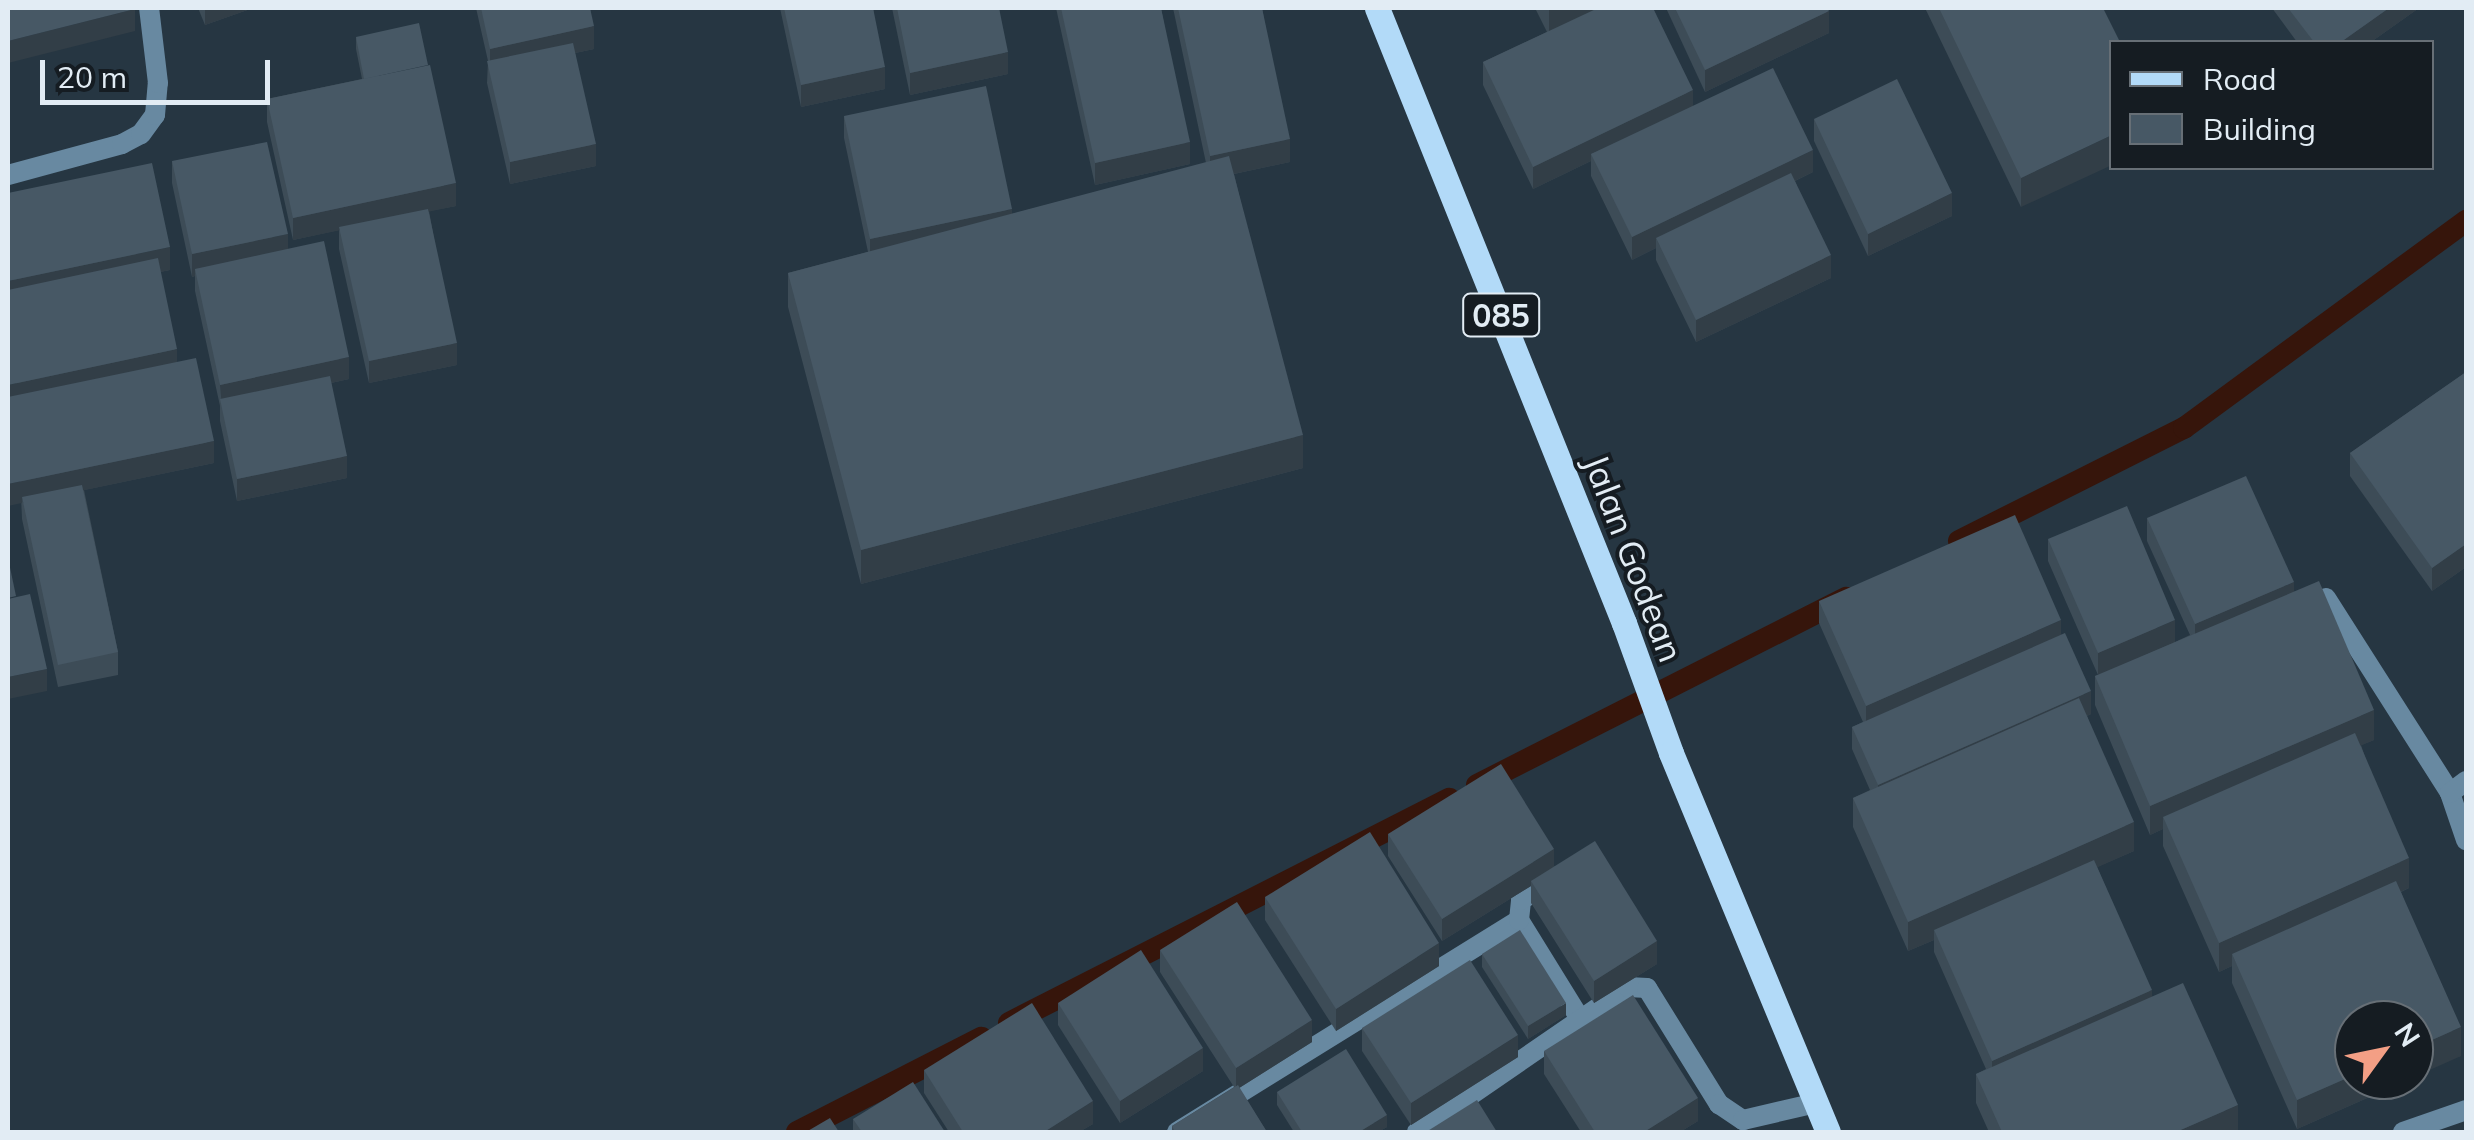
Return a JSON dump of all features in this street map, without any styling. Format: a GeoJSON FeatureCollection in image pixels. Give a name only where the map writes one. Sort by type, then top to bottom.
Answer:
{"type":"FeatureCollection","features":[{"type":"Feature","properties":{"kind":"main road","name":"Jalan Godean"},"geometry":{"type":"LineString","coordinates":[[1378,8],[1624,622],[1671,753],[1828,1132]]}},
{"type":"Feature","properties":{"kind":"street"},"geometry":{"type":"LineString","coordinates":[[8,176],[122,144],[141,134],[155,115],[158,83],[149,8]]}},
{"type":"Feature","properties":{"kind":"street"},"geometry":{"type":"LineString","coordinates":[[2326,598],[2458,787],[2466,840]]}},
{"type":"Feature","properties":{"kind":"street"},"geometry":{"type":"LineString","coordinates":[[1567,872],[1522,900],[1519,920],[1582,1022]]}},
{"type":"Feature","properties":{"kind":"street"},"geometry":{"type":"LineString","coordinates":[[1177,1132],[1519,920]]}},
{"type":"Feature","properties":{"kind":"street"},"geometry":{"type":"LineString","coordinates":[[1418,1132],[1628,987],[1647,988],[1719,1104],[1743,1120],[1816,1103]]}},
{"type":"Feature","properties":{"kind":"street"},"geometry":{"type":"LineString","coordinates":[[2403,1132],[2466,1110]]}},
{"type":"Feature","properties":{"kind":"building"},"geometry":{"type":"Polygon","coordinates":[[[8,8],[135,8],[135,9],[8,41],[8,8]]]}},
{"type":"Feature","properties":{"kind":"building"},"geometry":{"type":"Polygon","coordinates":[[[481,8],[590,8],[594,26],[490,49],[481,8]]]}},
{"type":"Feature","properties":{"kind":"building"},"geometry":{"type":"Polygon","coordinates":[[[784,8],[873,8],[885,67],[801,85],[784,8]]]}},
{"type":"Feature","properties":{"kind":"building"},"geometry":{"type":"Polygon","coordinates":[[[897,8],[999,8],[1008,52],[910,73],[897,8]]]}},
{"type":"Feature","properties":{"kind":"building"},"geometry":{"type":"Polygon","coordinates":[[[1061,8],[1161,8],[1190,142],[1095,163],[1061,8]]]}},
{"type":"Feature","properties":{"kind":"building"},"geometry":{"type":"Polygon","coordinates":[[[1178,8],[1262,8],[1290,139],[1210,156],[1178,8]]]}},
{"type":"Feature","properties":{"kind":"building"},"geometry":{"type":"Polygon","coordinates":[[[1598,8],[1653,8],[1693,90],[1533,167],[1483,62],[1598,8]]]}},
{"type":"Feature","properties":{"kind":"building"},"geometry":{"type":"Polygon","coordinates":[[[1675,8],[1827,8],[1829,11],[1705,70],[1675,8]]]}},
{"type":"Feature","properties":{"kind":"building"},"geometry":{"type":"Polygon","coordinates":[[[1939,8],[2103,8],[2119,40],[2109,40],[2109,136],[2021,178],[1939,8]]]}},
{"type":"Feature","properties":{"kind":"building"},"geometry":{"type":"Polygon","coordinates":[[[2288,8],[2389,8],[2344,40],[2312,40],[2288,8]]]}},
{"type":"Feature","properties":{"kind":"building"},"geometry":{"type":"Polygon","coordinates":[[[419,23],[428,65],[364,79],[356,37],[419,23]]]}},
{"type":"Feature","properties":{"kind":"building"},"geometry":{"type":"Polygon","coordinates":[[[573,43],[596,144],[510,162],[487,61],[573,43]]]}},
{"type":"Feature","properties":{"kind":"building"},"geometry":{"type":"Polygon","coordinates":[[[430,65],[456,183],[293,218],[267,99],[430,65]]]}},
{"type":"Feature","properties":{"kind":"building"},"geometry":{"type":"Polygon","coordinates":[[[1773,68],[1813,150],[1632,237],[1591,154],[1773,68]]]}},
{"type":"Feature","properties":{"kind":"building"},"geometry":{"type":"Polygon","coordinates":[[[1897,79],[1952,193],[1868,234],[1814,119],[1897,79]]]}},
{"type":"Feature","properties":{"kind":"building"},"geometry":{"type":"Polygon","coordinates":[[[986,86],[1012,209],[870,239],[844,116],[986,86]]]}},
{"type":"Feature","properties":{"kind":"building"},"geometry":{"type":"Polygon","coordinates":[[[267,142],[288,234],[192,254],[172,161],[267,142]]]}},
{"type":"Feature","properties":{"kind":"building"},"geometry":{"type":"Polygon","coordinates":[[[1229,156],[1303,435],[861,550],[788,273],[1229,156]]]}},
{"type":"Feature","properties":{"kind":"building"},"geometry":{"type":"Polygon","coordinates":[[[152,163],[170,247],[8,281],[8,193],[152,163]]]}},
{"type":"Feature","properties":{"kind":"building"},"geometry":{"type":"Polygon","coordinates":[[[1791,173],[1831,255],[1696,320],[1656,238],[1791,173]]]}},
{"type":"Feature","properties":{"kind":"building"},"geometry":{"type":"Polygon","coordinates":[[[428,209],[457,343],[369,361],[339,227],[428,209]]]}},
{"type":"Feature","properties":{"kind":"building"},"geometry":{"type":"Polygon","coordinates":[[[324,241],[349,357],[220,385],[195,269],[324,241]]]}},
{"type":"Feature","properties":{"kind":"building"},"geometry":{"type":"Polygon","coordinates":[[[158,258],[177,349],[8,385],[8,290],[158,258]]]}},
{"type":"Feature","properties":{"kind":"building"},"geometry":{"type":"Polygon","coordinates":[[[196,358],[214,441],[8,484],[8,397],[196,358]]]}},
{"type":"Feature","properties":{"kind":"building"},"geometry":{"type":"Polygon","coordinates":[[[2466,372],[2466,544],[2432,568],[2350,453],[2466,372]]]}},
{"type":"Feature","properties":{"kind":"building"},"geometry":{"type":"Polygon","coordinates":[[[330,376],[347,456],[237,479],[220,399],[330,376]]]}},
{"type":"Feature","properties":{"kind":"building"},"geometry":{"type":"Polygon","coordinates":[[[2246,476],[2294,582],[2195,624],[2147,518],[2246,476]]]}},
{"type":"Feature","properties":{"kind":"building"},"geometry":{"type":"Polygon","coordinates":[[[82,485],[118,652],[58,665],[22,497],[82,485]]]}},
{"type":"Feature","properties":{"kind":"building"},"geometry":{"type":"Polygon","coordinates":[[[2127,506],[2175,620],[2098,653],[2048,539],[2127,506]]]}},
{"type":"Feature","properties":{"kind":"building"},"geometry":{"type":"Polygon","coordinates":[[[2015,515],[2061,620],[1866,706],[1819,601],[2015,515]]]}},
{"type":"Feature","properties":{"kind":"building"},"geometry":{"type":"Polygon","coordinates":[[[8,558],[16,596],[8,598],[8,558]]]}},
{"type":"Feature","properties":{"kind":"building"},"geometry":{"type":"Polygon","coordinates":[[[2319,581],[2374,710],[2150,806],[2095,676],[2319,581]]]}},
{"type":"Feature","properties":{"kind":"building"},"geometry":{"type":"Polygon","coordinates":[[[30,594],[47,669],[8,677],[8,599],[30,594]]]}},
{"type":"Feature","properties":{"kind":"building"},"geometry":{"type":"Polygon","coordinates":[[[2065,633],[2091,691],[1878,785],[1852,727],[2065,633]]]}},
{"type":"Feature","properties":{"kind":"building"},"geometry":{"type":"Polygon","coordinates":[[[2079,698],[2134,822],[1908,922],[1853,798],[2079,698]]]}},
{"type":"Feature","properties":{"kind":"building"},"geometry":{"type":"Polygon","coordinates":[[[2355,733],[2409,858],[2219,943],[2163,817],[2355,733]]]}},
{"type":"Feature","properties":{"kind":"building"},"geometry":{"type":"Polygon","coordinates":[[[1501,764],[1554,849],[1442,919],[1388,834],[1501,764]]]}},
{"type":"Feature","properties":{"kind":"building"},"geometry":{"type":"Polygon","coordinates":[[[1370,832],[1439,943],[1336,1009],[1265,897],[1370,832]]]}},
{"type":"Feature","properties":{"kind":"building"},"geometry":{"type":"Polygon","coordinates":[[[1595,841],[1657,941],[1594,981],[1531,881],[1595,841]]]}},
{"type":"Feature","properties":{"kind":"building"},"geometry":{"type":"Polygon","coordinates":[[[2094,860],[2152,990],[1992,1061],[1934,930],[2094,860]]]}},
{"type":"Feature","properties":{"kind":"building"},"geometry":{"type":"Polygon","coordinates":[[[2396,881],[2461,1027],[2434,1039],[2434,1000],[2334,1000],[2334,1084],[2297,1100],[2232,954],[2396,881]]]}},
{"type":"Feature","properties":{"kind":"building"},"geometry":{"type":"Polygon","coordinates":[[[1237,902],[1312,1020],[1236,1068],[1160,950],[1237,902]]]}},
{"type":"Feature","properties":{"kind":"building"},"geometry":{"type":"Polygon","coordinates":[[[1520,930],[1566,1003],[1528,1026],[1482,954],[1520,930]]]}},
{"type":"Feature","properties":{"kind":"building"},"geometry":{"type":"Polygon","coordinates":[[[1141,950],[1203,1048],[1120,1101],[1058,1003],[1141,950]]]}},
{"type":"Feature","properties":{"kind":"building"},"geometry":{"type":"Polygon","coordinates":[[[1470,960],[1518,1035],[1411,1103],[1362,1028],[1470,960]]]}},
{"type":"Feature","properties":{"kind":"building"},"geometry":{"type":"Polygon","coordinates":[[[2183,983],[2238,1105],[2176,1132],[2002,1132],[1976,1074],[2183,983]]]}},
{"type":"Feature","properties":{"kind":"building"},"geometry":{"type":"Polygon","coordinates":[[[1633,995],[1698,1098],[1644,1132],[1595,1132],[1544,1051],[1633,995]]]}},
{"type":"Feature","properties":{"kind":"building"},"geometry":{"type":"Polygon","coordinates":[[[1032,1003],[1093,1101],[1044,1132],[963,1132],[924,1070],[1032,1003]]]}},
{"type":"Feature","properties":{"kind":"building"},"geometry":{"type":"Polygon","coordinates":[[[1346,1049],[1387,1115],[1359,1132],[1302,1132],[1277,1092],[1346,1049]]]}},
{"type":"Feature","properties":{"kind":"building"},"geometry":{"type":"Polygon","coordinates":[[[913,1082],[945,1132],[862,1132],[853,1119],[913,1082]]]}},
{"type":"Feature","properties":{"kind":"building"},"geometry":{"type":"Polygon","coordinates":[[[1238,1085],[1267,1132],[1175,1132],[1172,1126],[1238,1085]]]}},
{"type":"Feature","properties":{"kind":"building"},"geometry":{"type":"Polygon","coordinates":[[[1477,1100],[1497,1132],[1426,1132],[1477,1100]]]}},
{"type":"Feature","properties":{"kind":"building"},"geometry":{"type":"Polygon","coordinates":[[[830,1118],[839,1132],[806,1132],[830,1118]]]}},
{"type":"Feature","properties":{"kind":"waterway"},"geometry":{"type":"LineString","coordinates":[[1959,541],[2184,428],[2466,221]]}},
{"type":"Feature","properties":{"kind":"waterway"},"geometry":{"type":"LineString","coordinates":[[1477,785],[1846,598]]}},
{"type":"Feature","properties":{"kind":"waterway"},"geometry":{"type":"LineString","coordinates":[[1009,1023],[1449,799]]}},
{"type":"Feature","properties":{"kind":"waterway"},"geometry":{"type":"LineString","coordinates":[[797,1132],[981,1038]]}}]}
